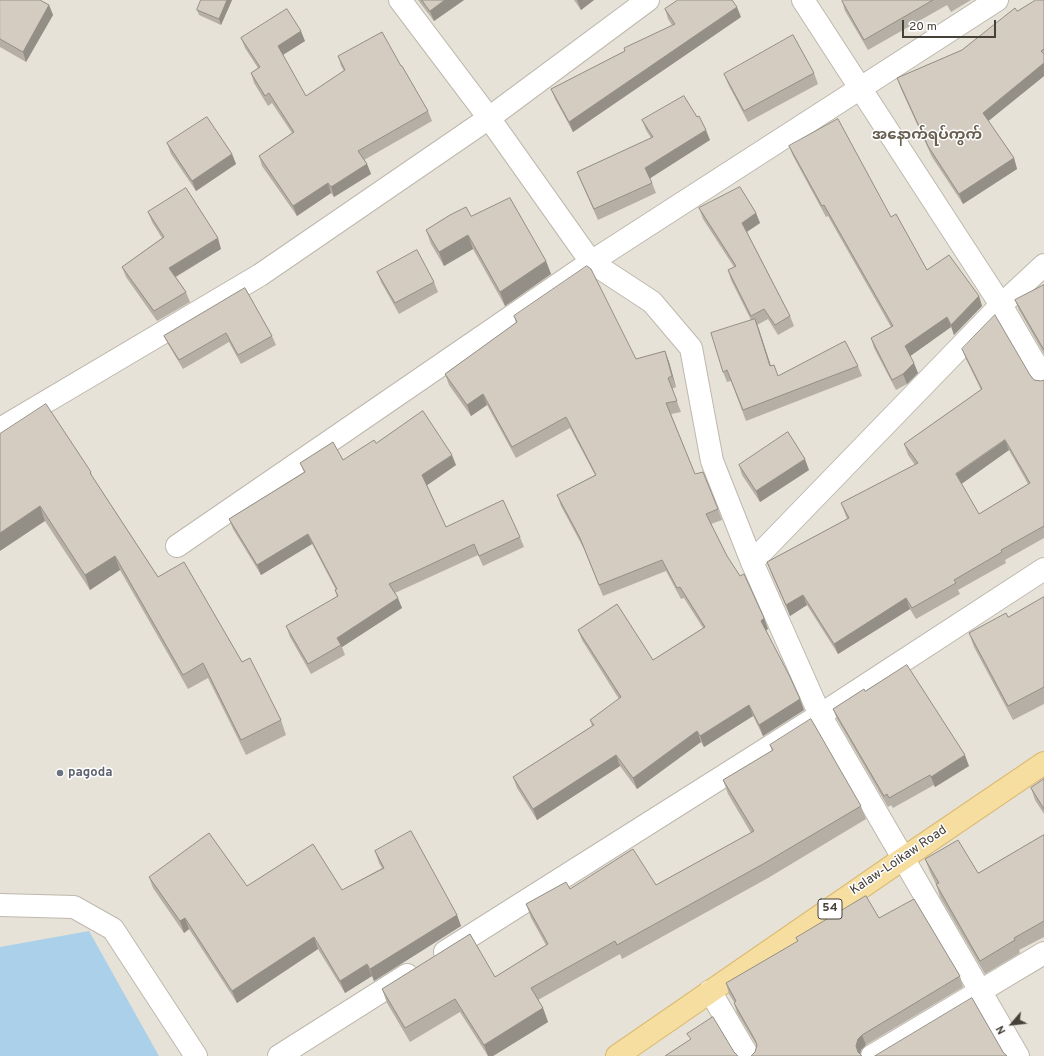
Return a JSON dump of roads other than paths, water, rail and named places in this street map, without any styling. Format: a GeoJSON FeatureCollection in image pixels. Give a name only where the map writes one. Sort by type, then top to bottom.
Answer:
{"type":"FeatureCollection","features":[{"type":"Feature","properties":{"kind":"main road","name":"Kalaw-Loikaw Road"},"geometry":{"type":"LineString","coordinates":[[617,1056],[1044,763]]}},
{"type":"Feature","properties":{"kind":"street"},"geometry":{"type":"LineString","coordinates":[[400,0],[489,118],[591,262],[652,302],[691,348],[712,462],[752,562],[820,715],[1018,1056]]}},
{"type":"Feature","properties":{"kind":"street"},"geometry":{"type":"LineString","coordinates":[[0,429],[260,275],[489,118],[648,0]]}},
{"type":"Feature","properties":{"kind":"street"},"geometry":{"type":"LineString","coordinates":[[804,0],[1001,305],[1044,379]]}},
{"type":"Feature","properties":{"kind":"street"},"geometry":{"type":"LineString","coordinates":[[178,546],[591,262],[997,0]]}},
{"type":"Feature","properties":{"kind":"street"},"geometry":{"type":"LineString","coordinates":[[752,562],[1001,305],[1044,265]]}},
{"type":"Feature","properties":{"kind":"street"},"geometry":{"type":"LineString","coordinates":[[279,1056],[820,715],[1044,569]]}},
{"type":"Feature","properties":{"kind":"street"},"geometry":{"type":"LineString","coordinates":[[0,905],[74,907],[113,929],[196,1056]]}},
{"type":"Feature","properties":{"kind":"street"},"geometry":{"type":"LineString","coordinates":[[872,1056],[1044,953]]}},
{"type":"Feature","properties":{"kind":"street"},"geometry":{"type":"LineString","coordinates":[[710,991],[748,1056]]}},
{"type":"Feature","properties":{"kind":"water"},"geometry":{"type":"Polygon","coordinates":[[[89,931],[159,1056],[0,1056],[0,947],[89,931]]]}},
{"type":"Feature","properties":{"kind":"place","name":"pagoda"},"geometry":{"type":"Point","coordinates":[60,773]}},
{"type":"Feature","properties":{"kind":"district","name":"အနောက်ရပ်ကွက်"},"geometry":{"type":"Point","coordinates":[927,136]}}]}
